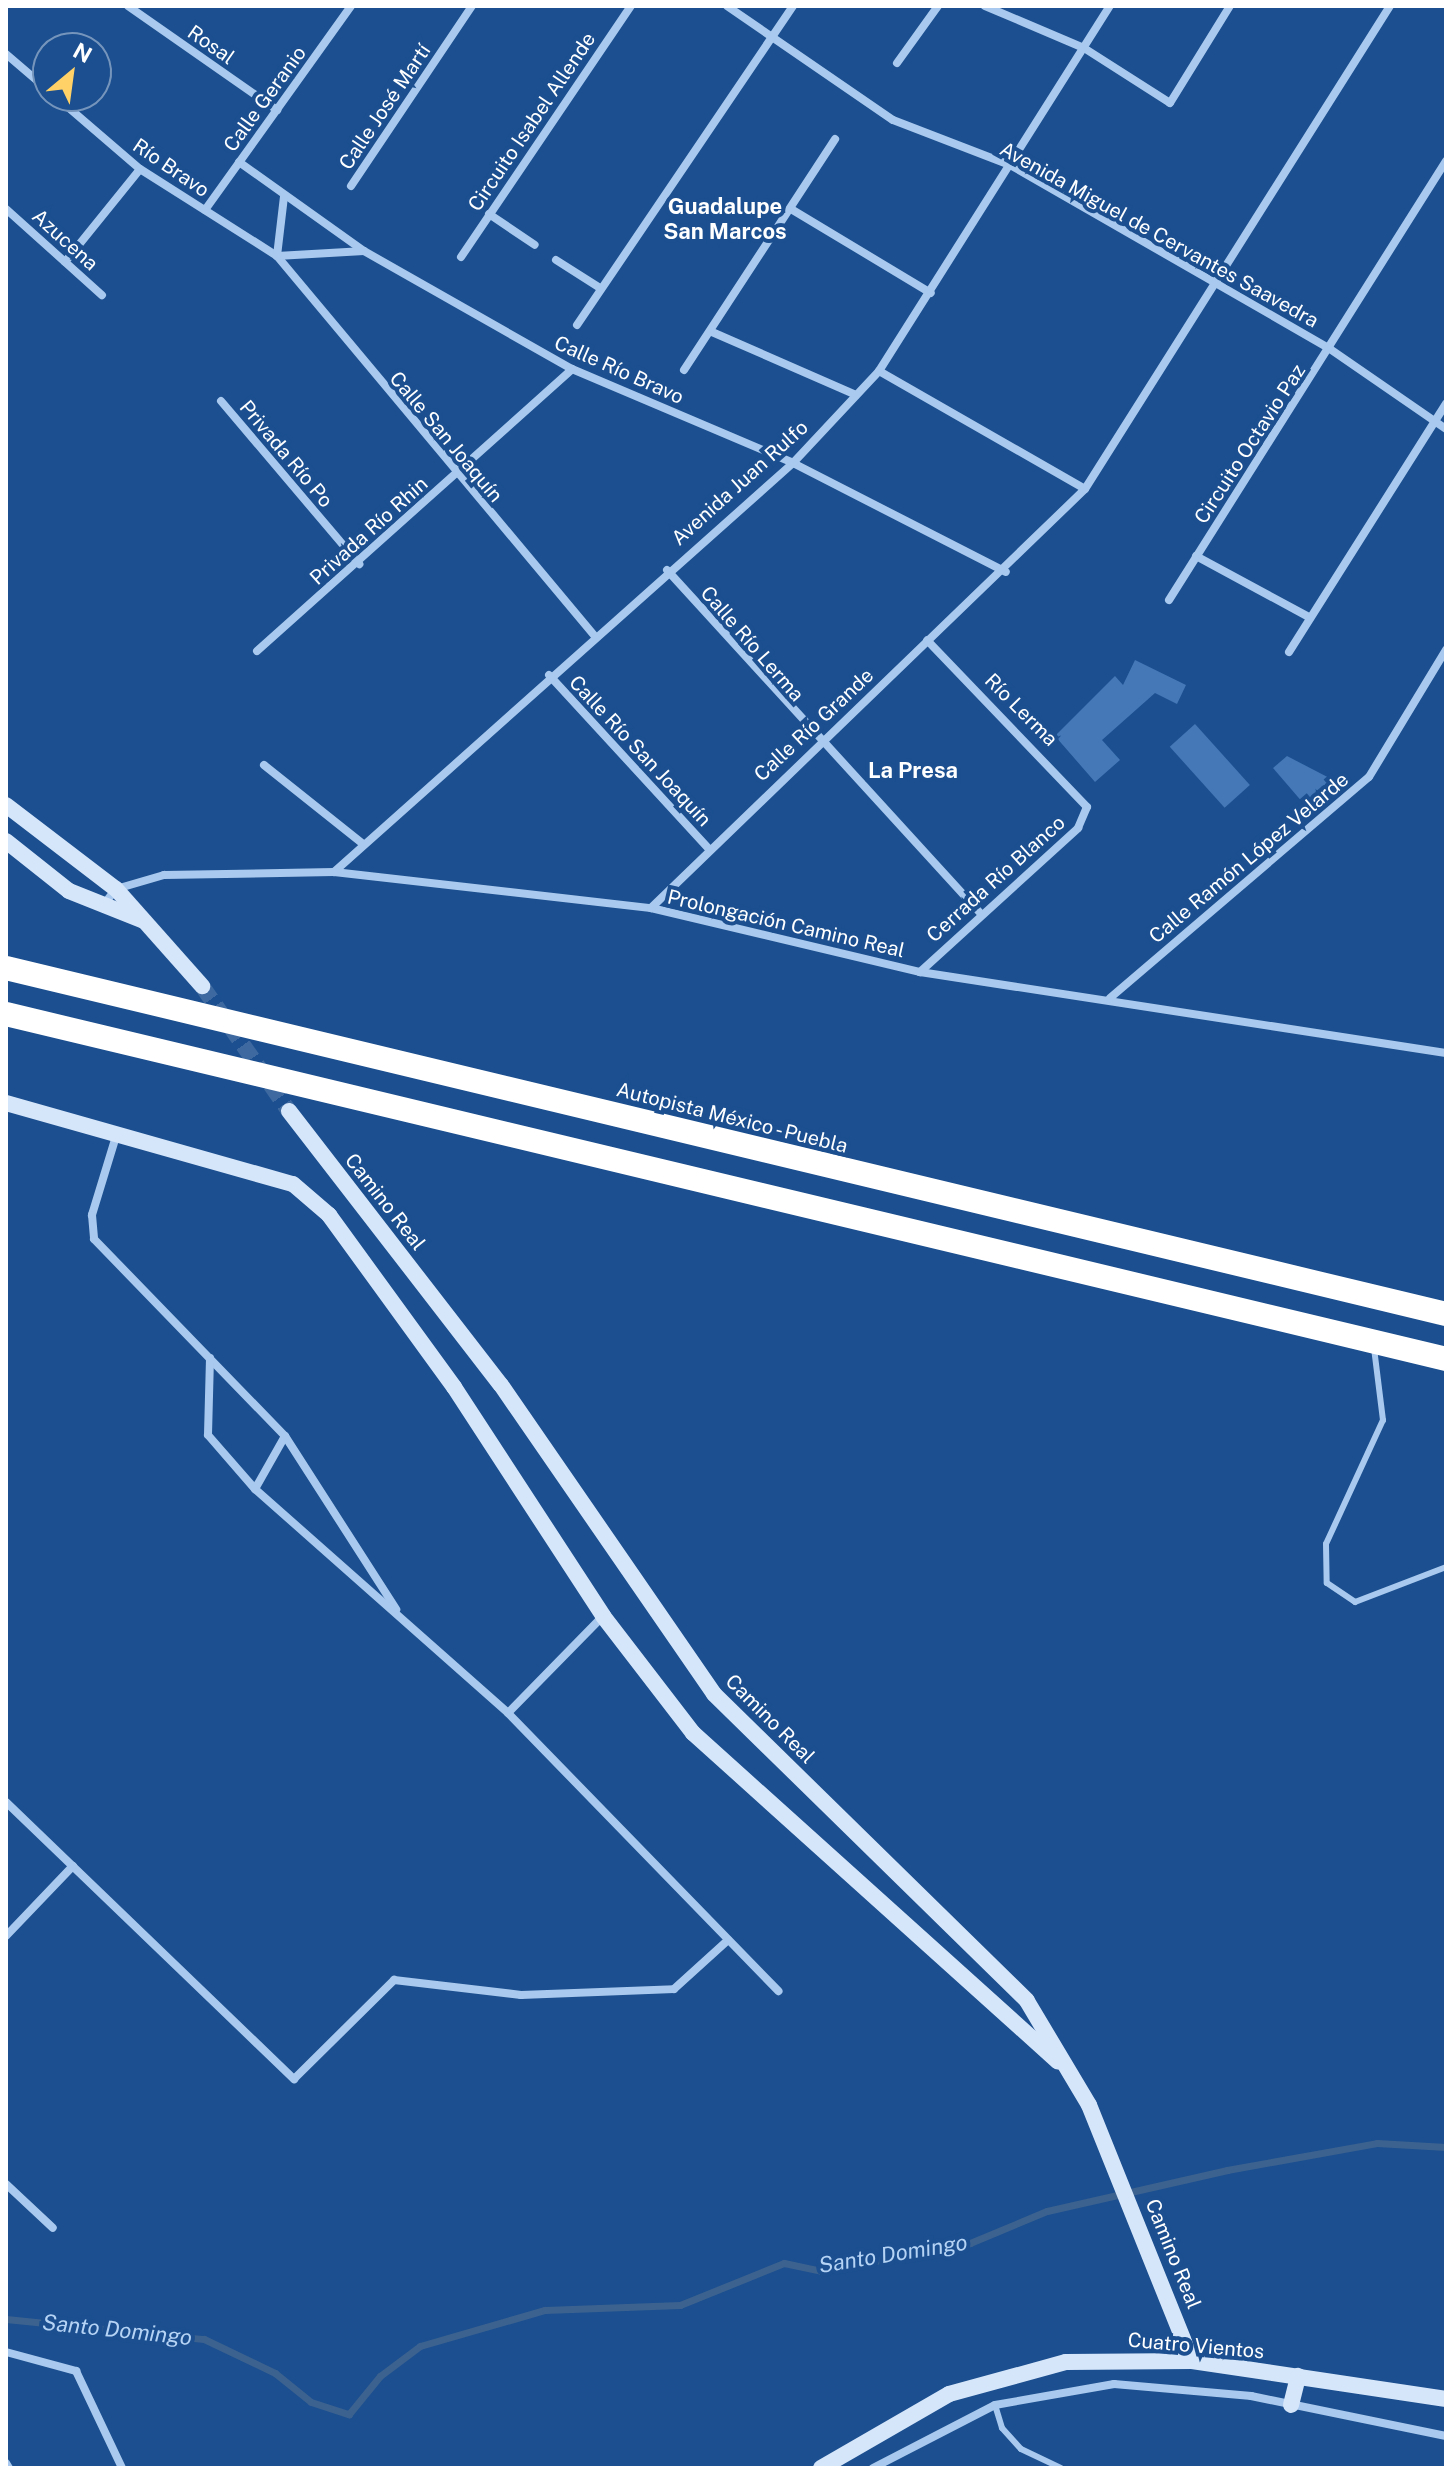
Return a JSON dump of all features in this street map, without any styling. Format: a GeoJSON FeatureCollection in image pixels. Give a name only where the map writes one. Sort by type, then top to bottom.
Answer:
{"type":"FeatureCollection","features":[{"type":"Feature","properties":{"kind":"highway","name":"Autopista México - Puebla"},"geometry":{"type":"LineString","coordinates":[[6,968],[1446,1314]]}},
{"type":"Feature","properties":{"kind":"highway"},"geometry":{"type":"LineString","coordinates":[[6,1014],[1446,1359]]}},
{"type":"Feature","properties":{"kind":"street","name":"Rosal"},"geometry":{"type":"LineString","coordinates":[[128,6],[277,110]]}},
{"type":"Feature","properties":{"kind":"street","name":"Calle Geranio"},"geometry":{"type":"LineString","coordinates":[[205,210],[351,6]]}},
{"type":"Feature","properties":{"kind":"street","name":"Calle José Martí"},"geometry":{"type":"LineString","coordinates":[[351,186],[472,6]]}},
{"type":"Feature","properties":{"kind":"street","name":"Circuito Isabel Allende"},"geometry":{"type":"LineString","coordinates":[[461,257],[631,6]]}},
{"type":"Feature","properties":{"kind":"street","name":"Avenida Miguel de Cervantes Saavedra"},"geometry":{"type":"LineString","coordinates":[[727,6],[893,120],[1012,166],[1214,286],[1330,349],[1446,429]]}},
{"type":"Feature","properties":{"kind":"street"},"geometry":{"type":"LineString","coordinates":[[577,325],[793,6]]}},
{"type":"Feature","properties":{"kind":"street"},"geometry":{"type":"LineString","coordinates":[[897,63],[938,6]]}},
{"type":"Feature","properties":{"kind":"street"},"geometry":{"type":"LineString","coordinates":[[985,6],[1084,48],[1170,103],[1230,6]]}},
{"type":"Feature","properties":{"kind":"street","name":"Avenida Juan Rulfo"},"geometry":{"type":"LineString","coordinates":[[334,872],[549,675],[793,463],[879,371],[1012,166],[1110,6]]}},
{"type":"Feature","properties":{"kind":"street","name":"Calle Río Grande"},"geometry":{"type":"LineString","coordinates":[[651,908],[708,848],[927,640],[1006,572],[1085,489],[1390,6]]}},
{"type":"Feature","properties":{"kind":"street"},"geometry":{"type":"LineString","coordinates":[[6,54],[32,76]]}},
{"type":"Feature","properties":{"kind":"street","name":"Río Bravo"},"geometry":{"type":"LineString","coordinates":[[74,112],[140,169],[277,256]]}},
{"type":"Feature","properties":{"kind":"street"},"geometry":{"type":"LineString","coordinates":[[684,370],[712,332],[835,139]]}},
{"type":"Feature","properties":{"kind":"street","name":"Circuito Octavio Paz"},"geometry":{"type":"LineString","coordinates":[[1169,600],[1446,161]]}},
{"type":"Feature","properties":{"kind":"street","name":"Calle Río Bravo"},"geometry":{"type":"LineString","coordinates":[[239,162],[364,251],[572,369],[793,463],[1006,572]]}},
{"type":"Feature","properties":{"kind":"street"},"geometry":{"type":"LineString","coordinates":[[65,262],[140,169]]}},
{"type":"Feature","properties":{"kind":"street"},"geometry":{"type":"LineString","coordinates":[[284,196],[277,256],[364,251]]}},
{"type":"Feature","properties":{"kind":"street","name":"Azucena"},"geometry":{"type":"LineString","coordinates":[[6,209],[102,295]]}},
{"type":"Feature","properties":{"kind":"street"},"geometry":{"type":"LineString","coordinates":[[791,209],[931,293]]}},
{"type":"Feature","properties":{"kind":"street"},"geometry":{"type":"LineString","coordinates":[[489,214],[535,245]]}},
{"type":"Feature","properties":{"kind":"street","name":"Calle San Joaquín"},"geometry":{"type":"LineString","coordinates":[[277,256],[455,475],[594,635]]}},
{"type":"Feature","properties":{"kind":"street"},"geometry":{"type":"LineString","coordinates":[[556,260],[600,288]]}},
{"type":"Feature","properties":{"kind":"street"},"geometry":{"type":"LineString","coordinates":[[712,332],[856,395]]}},
{"type":"Feature","properties":{"kind":"street","name":"Privada Río Rhin"},"geometry":{"type":"LineString","coordinates":[[257,651],[359,564],[572,369]]}},
{"type":"Feature","properties":{"kind":"street"},"geometry":{"type":"LineString","coordinates":[[879,371],[1085,489]]}},
{"type":"Feature","properties":{"kind":"street","name":"Privada Río Po"},"geometry":{"type":"LineString","coordinates":[[221,401],[359,564]]}},
{"type":"Feature","properties":{"kind":"street"},"geometry":{"type":"LineString","coordinates":[[1289,652],[1446,404]]}},
{"type":"Feature","properties":{"kind":"street"},"geometry":{"type":"LineString","coordinates":[[1196,556],[1309,617]]}},
{"type":"Feature","properties":{"kind":"street","name":"Calle Río Lerma"},"geometry":{"type":"LineString","coordinates":[[667,570],[819,744],[979,912]]}},
{"type":"Feature","properties":{"kind":"street","name":"Río Lerma"},"geometry":{"type":"LineString","coordinates":[[927,640],[1087,807]]}},
{"type":"Feature","properties":{"kind":"street","name":"Calle Ramón López Velarde"},"geometry":{"type":"LineString","coordinates":[[1110,998],[1369,777],[1446,650]]}},
{"type":"Feature","properties":{"kind":"street","name":"Calle Río San Joaquín"},"geometry":{"type":"LineString","coordinates":[[549,675],[708,848]]}},
{"type":"Feature","properties":{"kind":"street"},"geometry":{"type":"LineString","coordinates":[[264,765],[363,844]]}},
{"type":"Feature","properties":{"kind":"street"},"geometry":{"type":"LineString","coordinates":[[6,805],[116,889],[154,926],[202,986]]}},
{"type":"Feature","properties":{"kind":"street","name":"Cerrada Río Blanco"},"geometry":{"type":"LineString","coordinates":[[920,972],[979,912],[1078,828],[1087,807]]}},
{"type":"Feature","properties":{"kind":"street"},"geometry":{"type":"LineString","coordinates":[[6,841],[69,891],[105,903],[154,926]]}},
{"type":"Feature","properties":{"kind":"street","name":"Prolongación Camino Real"},"geometry":{"type":"LineString","coordinates":[[116,889],[164,875],[334,872],[651,908],[920,972],[1110,998],[1446,1053]]}},
{"type":"Feature","properties":{"kind":"street"},"geometry":{"type":"LineString","coordinates":[[105,903],[116,889]]}},
{"type":"Feature","properties":{"kind":"street"},"geometry":{"type":"LineString","coordinates":[[6,1103],[118,1131],[293,1184],[329,1215],[454,1387],[603,1616],[693,1733],[1069,2071]]}},
{"type":"Feature","properties":{"kind":"street","name":"Camino Real"},"geometry":{"type":"LineString","coordinates":[[289,1111],[501,1385],[714,1694],[994,1963],[1027,2001],[1089,2105],[1162,2278],[1192,2361]]}},
{"type":"Feature","properties":{"kind":"street"},"geometry":{"type":"LineString","coordinates":[[118,1131],[90,1226],[94,1239],[285,1436],[403,1620]]}},
{"type":"Feature","properties":{"kind":"street"},"geometry":{"type":"LineString","coordinates":[[210,1358],[208,1435],[255,1489],[508,1713],[778,1991]]}},
{"type":"Feature","properties":{"kind":"street"},"geometry":{"type":"LineString","coordinates":[[255,1489],[285,1436]]}},
{"type":"Feature","properties":{"kind":"street"},"geometry":{"type":"LineString","coordinates":[[508,1713],[603,1616]]}},
{"type":"Feature","properties":{"kind":"street"},"geometry":{"type":"LineString","coordinates":[[6,1802],[294,2079],[394,1980],[521,1995],[674,1989],[728,1940]]}},
{"type":"Feature","properties":{"kind":"street"},"geometry":{"type":"LineString","coordinates":[[6,1936],[73,1866]]}},
{"type":"Feature","properties":{"kind":"street"},"geometry":{"type":"LineString","coordinates":[[6,2184],[53,2228]]}},
{"type":"Feature","properties":{"kind":"street"},"geometry":{"type":"LineString","coordinates":[[6,2352],[76,2371],[122,2468]]}},
{"type":"Feature","properties":{"kind":"street","name":"Cuatro Vientos"},"geometry":{"type":"LineString","coordinates":[[821,2468],[911,2413],[996,2376],[1066,2362],[1192,2361],[1446,2399]]}},
{"type":"Feature","properties":{"kind":"street"},"geometry":{"type":"LineString","coordinates":[[1291,2405],[1298,2376]]}},
{"type":"Feature","properties":{"kind":"street","name":"Cuatro Vientos"},"geometry":{"type":"LineString","coordinates":[[873,2468],[995,2405],[1114,2384],[1200,2388],[1446,2436]]}},
{"type":"Feature","properties":{"kind":"street"},"geometry":{"type":"LineString","coordinates":[[6,2463],[9,2468]]}},
{"type":"Feature","properties":{"kind":"lane"},"geometry":{"type":"LineString","coordinates":[[1373,1340],[1383,1420],[1326,1544],[1327,1583],[1355,1602],[1446,1567]]}},
{"type":"Feature","properties":{"kind":"lane"},"geometry":{"type":"LineString","coordinates":[[995,2405],[1002,2428],[1021,2449],[1061,2468]]}},
{"type":"Feature","properties":{"kind":"building"},"geometry":{"type":"Polygon","coordinates":[[[1135,660],[1186,685],[1177,704],[1155,693],[1102,740],[1120,760],[1095,782],[1055,736],[1115,676],[1123,685],[1135,660]]]}},
{"type":"Feature","properties":{"kind":"building"},"geometry":{"type":"Polygon","coordinates":[[[1195,724],[1250,785],[1225,808],[1170,747],[1195,724]]]}},
{"type":"Feature","properties":{"kind":"building"},"geometry":{"type":"Polygon","coordinates":[[[1287,756],[1341,784],[1310,811],[1273,768],[1287,756]]]}},
{"type":"Feature","properties":{"kind":"waterway","name":"Santo Domingo"},"geometry":{"type":"LineString","coordinates":[[6,2319],[204,2339],[275,2373],[311,2402],[349,2414],[380,2376],[420,2346],[545,2310],[680,2305],[784,2263],[821,2271],[970,2243],[1047,2211],[1227,2170],[1377,2143],[1446,2147]]}},
{"type":"Feature","properties":{"kind":"tunnel"},"geometry":{"type":"LineString","coordinates":[[202,986],[289,1111]]}},
{"type":"Feature","properties":{"kind":"district","name":"Guadalupe San Marcos"},"geometry":{"type":"Point","coordinates":[725,218]}},
{"type":"Feature","properties":{"kind":"district","name":"La Presa"},"geometry":{"type":"Point","coordinates":[913,771]}}]}
